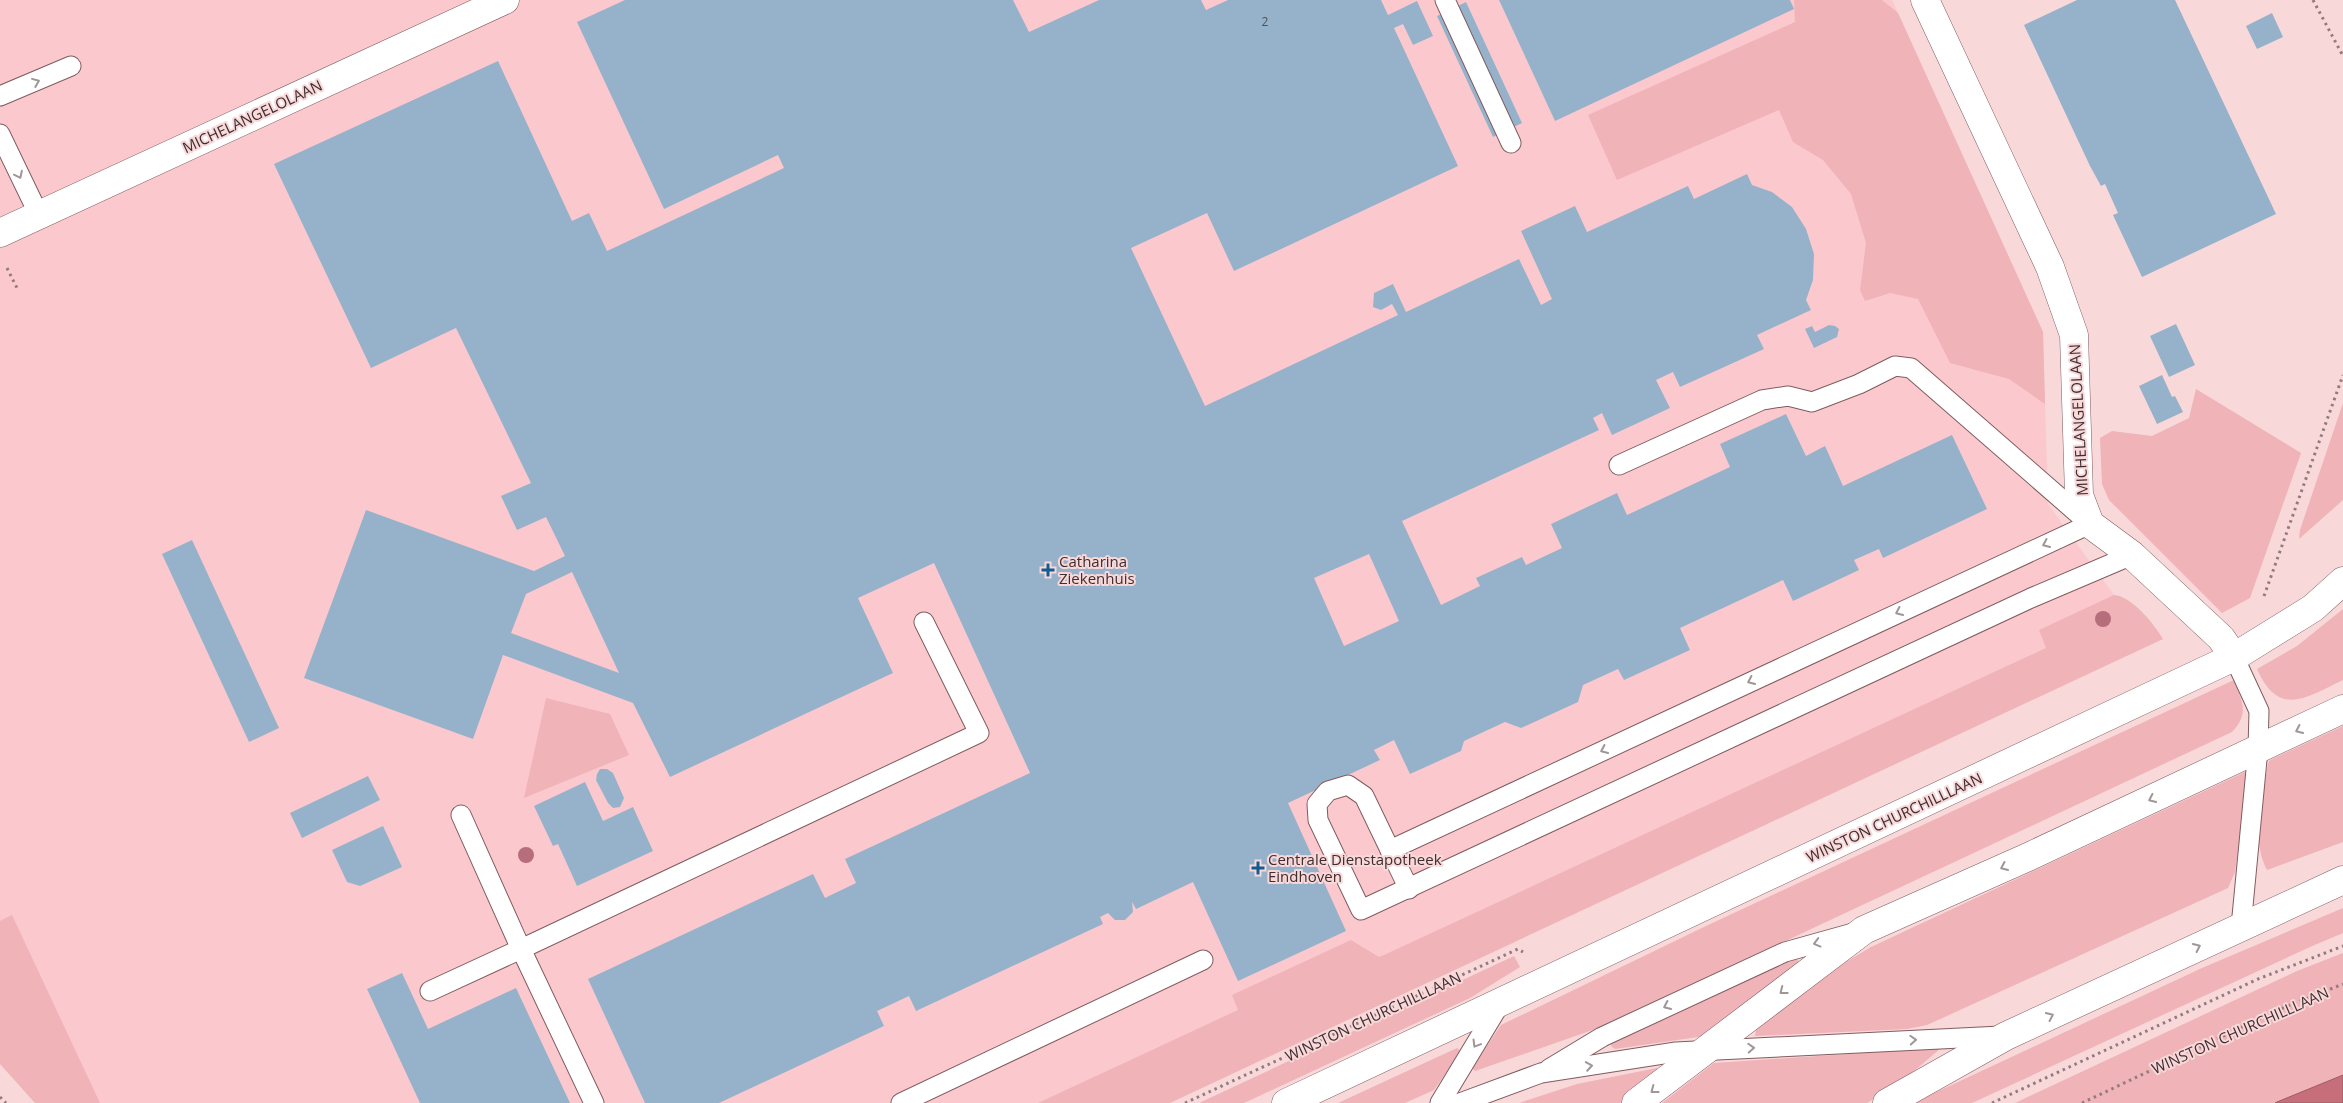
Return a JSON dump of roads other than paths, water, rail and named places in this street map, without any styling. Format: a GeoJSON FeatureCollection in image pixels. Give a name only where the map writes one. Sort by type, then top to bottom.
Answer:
{"type":"FeatureCollection","features":[{"type":"Feature","properties":{"kind":"street","name":"MICHELANGELOLAAN"},"geometry":{"type":"LineString","coordinates":[[0,233],[505,0]]}},
{"type":"Feature","properties":{"kind":"street","name":"MICHELANGELOLAAN"},"geometry":{"type":"LineString","coordinates":[[1925,0],[2050,268],[2074,335],[2079,495],[2090,524]]}},
{"type":"Feature","properties":{"kind":"street"},"geometry":{"type":"LineString","coordinates":[[2090,524],[2132,555],[2221,638],[2234,657]]}},
{"type":"Feature","properties":{"kind":"street","name":"WINSTON CHURCHILLLAAN"},"geometry":{"type":"LineString","coordinates":[[1286,1103],[2234,657],[2313,608],[2343,581]]}},
{"type":"Feature","properties":{"kind":"street"},"geometry":{"type":"LineString","coordinates":[[1636,1103],[1864,930],[2343,710]]}},
{"type":"Feature","properties":{"kind":"street"},"geometry":{"type":"LineString","coordinates":[[1887,1103],[2006,1036],[2343,880]]}},
{"type":"Feature","properties":{"kind":"lane"},"geometry":{"type":"LineString","coordinates":[[1445,0],[1511,143]]}},
{"type":"Feature","properties":{"kind":"lane"},"geometry":{"type":"LineString","coordinates":[[0,96],[71,66]]}},
{"type":"Feature","properties":{"kind":"lane"},"geometry":{"type":"LineString","coordinates":[[0,134],[39,215]]}},
{"type":"Feature","properties":{"kind":"lane"},"geometry":{"type":"LineString","coordinates":[[1390,850],[2090,524],[1911,368],[1895,366],[1859,384],[1812,402],[1788,396],[1762,400],[1618,466]]}},
{"type":"Feature","properties":{"kind":"lane"},"geometry":{"type":"LineString","coordinates":[[1409,889],[1364,796],[1348,785],[1328,791],[1317,804],[1318,820],[1361,910],[1409,889],[2022,602],[2132,555]]}},
{"type":"Feature","properties":{"kind":"lane"},"geometry":{"type":"LineString","coordinates":[[430,991],[979,732],[924,622]]}},
{"type":"Feature","properties":{"kind":"lane"},"geometry":{"type":"LineString","coordinates":[[2234,657],[2259,711],[2258,749],[2241,927]]}},
{"type":"Feature","properties":{"kind":"lane"},"geometry":{"type":"LineString","coordinates":[[461,815],[521,949],[594,1103]]}},
{"type":"Feature","properties":{"kind":"lane"},"geometry":{"type":"LineString","coordinates":[[1460,1103],[1541,1073],[1602,1037],[1785,952],[1864,930]]}},
{"type":"Feature","properties":{"kind":"lane"},"geometry":{"type":"LineString","coordinates":[[901,1103],[1204,960]]}},
{"type":"Feature","properties":{"kind":"lane"},"geometry":{"type":"LineString","coordinates":[[1440,1103],[1501,1002]]}},
{"type":"Feature","properties":{"kind":"lane"},"geometry":{"type":"LineString","coordinates":[[1541,1073],[1707,1050],[2006,1036]]}},
{"type":"Feature","properties":{"kind":"place","name":"Catharina Ziekenhuis"},"geometry":{"type":"Point","coordinates":[1048,570]}},
{"type":"Feature","properties":{"kind":"place","name":"Centrale Dienstapotheek Eindhoven"},"geometry":{"type":"Point","coordinates":[1258,868]}}]}
